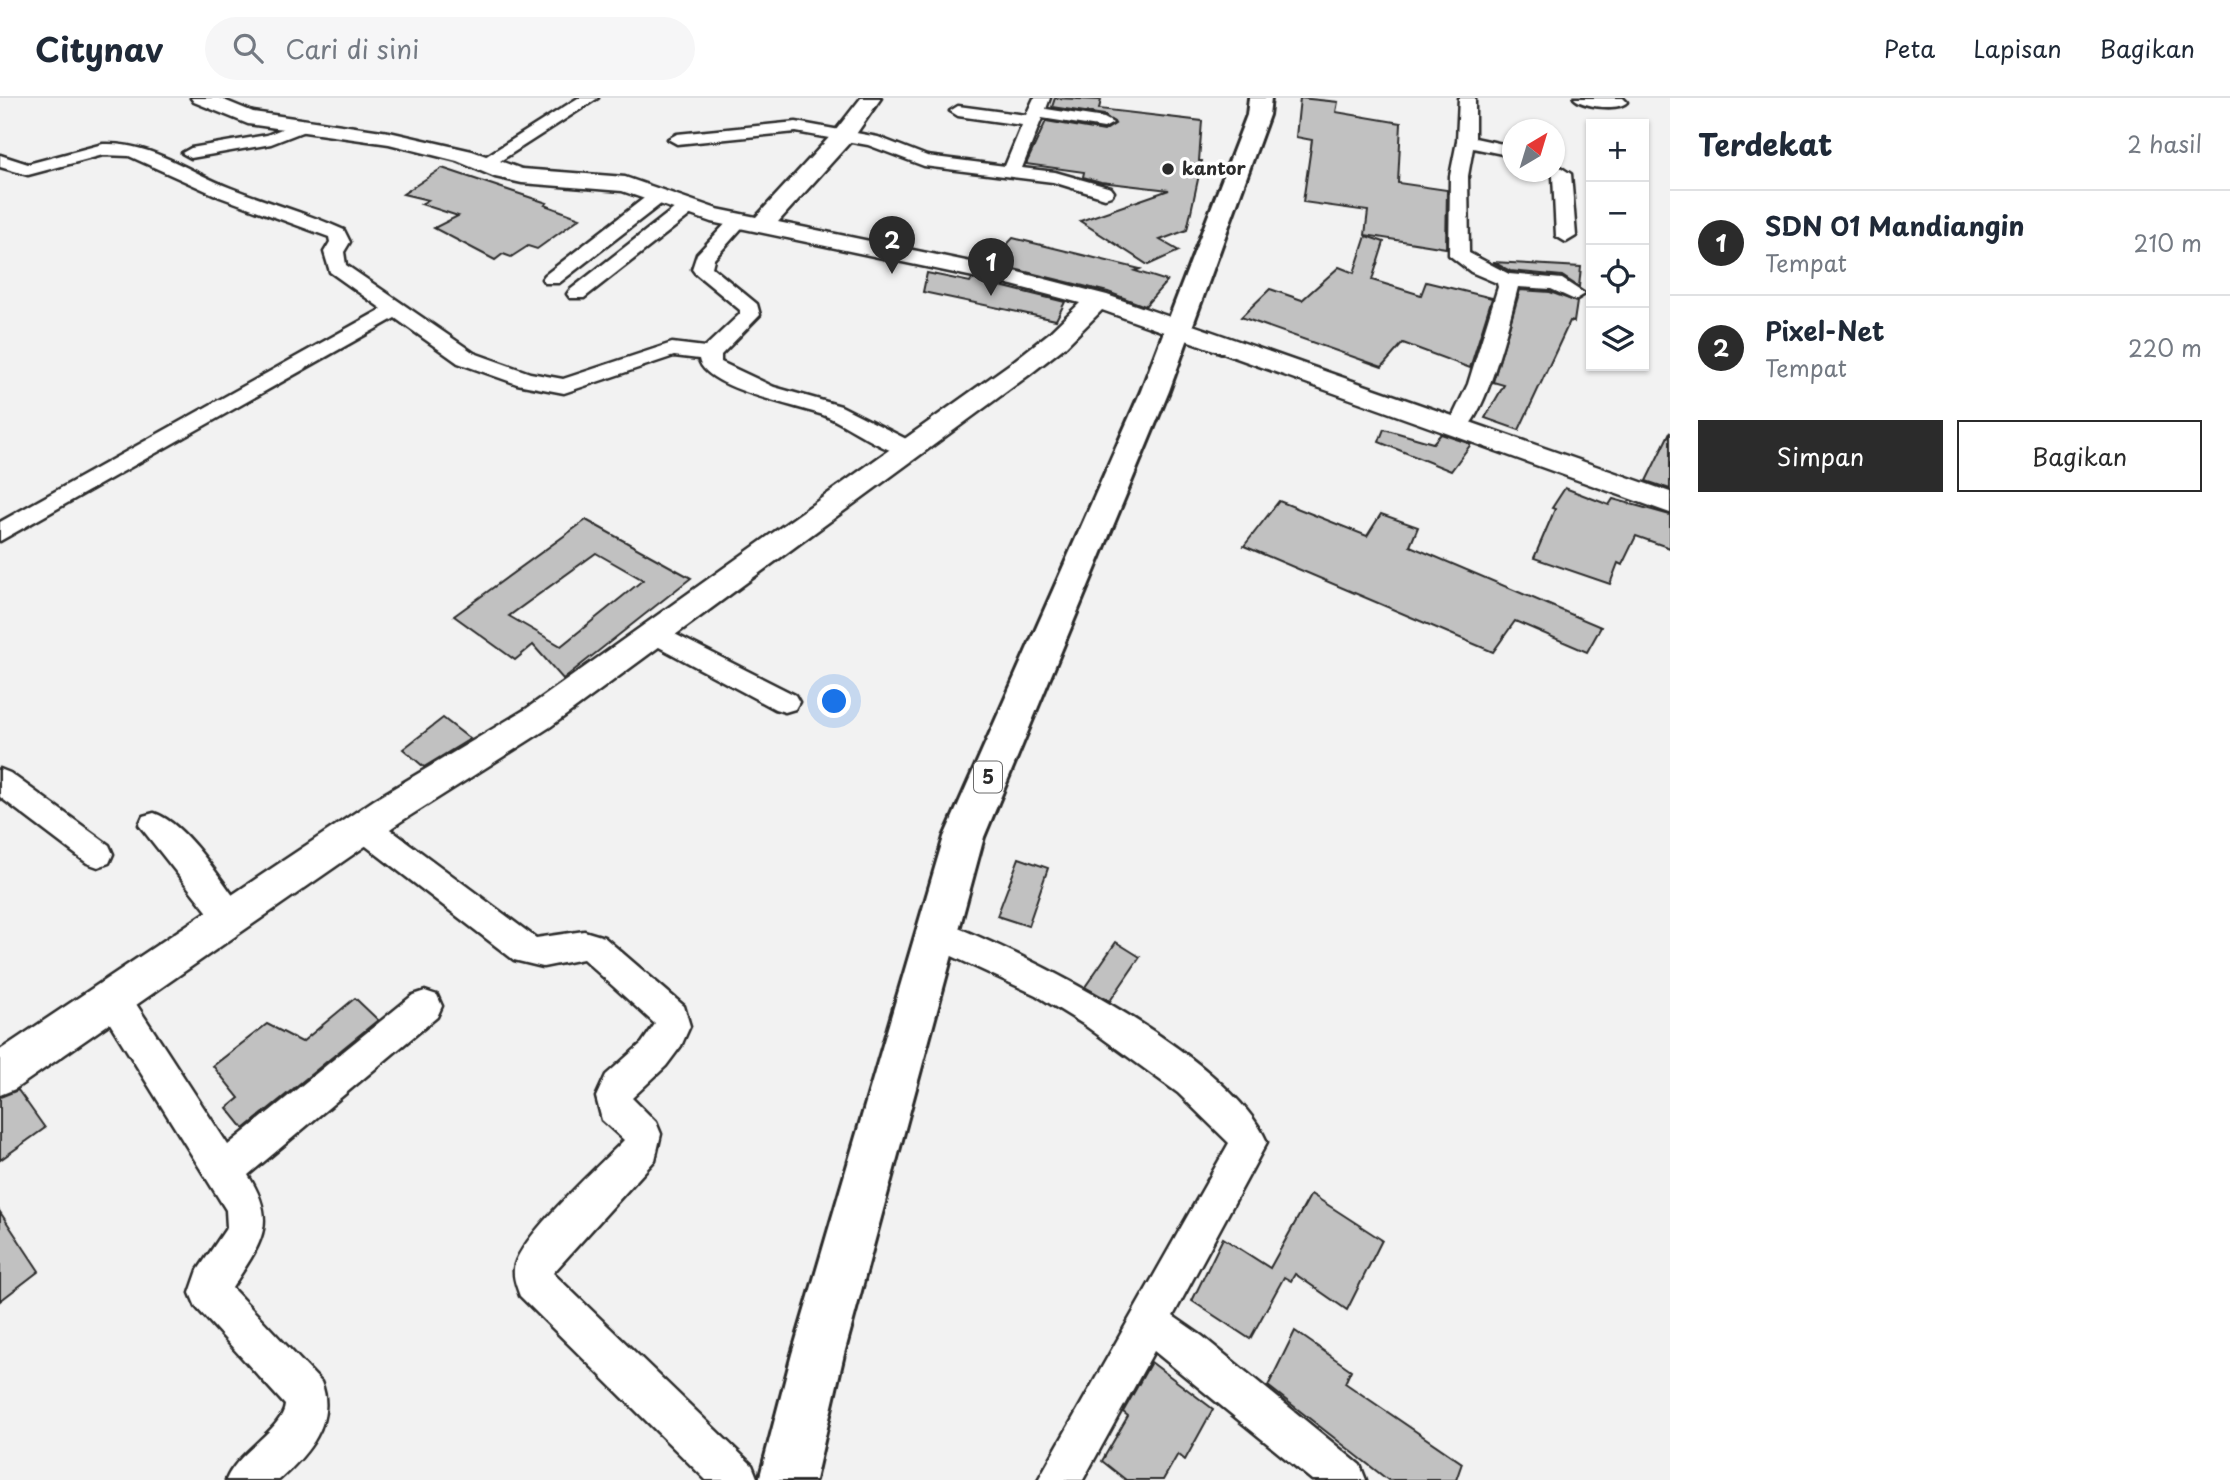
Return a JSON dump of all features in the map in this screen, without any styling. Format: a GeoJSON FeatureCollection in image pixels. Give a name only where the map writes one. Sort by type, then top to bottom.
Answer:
{"type":"FeatureCollection","features":[{"type":"Feature","properties":{"kind":"highway","name":"5"},"geometry":{"type":"LineString","coordinates":[[787,1480],[818,1354],[964,837],[1180,328],[1258,115],[1260,98]]}},
{"type":"Feature","properties":{"kind":"street"},"geometry":{"type":"LineString","coordinates":[[201,98],[248,118],[389,138],[464,156],[522,176],[611,181],[687,208],[1014,278],[1098,300],[1670,503]]}},
{"type":"Feature","properties":{"kind":"street"},"geometry":{"type":"LineString","coordinates":[[483,164],[590,98]]}},
{"type":"Feature","properties":{"kind":"street"},"geometry":{"type":"LineString","coordinates":[[871,98],[844,135],[750,223],[704,258],[702,269],[750,308],[750,315],[710,354],[710,362],[714,368],[728,376],[766,391],[833,411],[908,449]]}},
{"type":"Feature","properties":{"kind":"street"},"geometry":{"type":"LineString","coordinates":[[1467,98],[1466,141],[1459,176],[1459,255],[1478,268],[1506,279],[1555,283],[1575,294]]}},
{"type":"Feature","properties":{"kind":"street"},"geometry":{"type":"LineString","coordinates":[[1582,98],[1619,102]]}},
{"type":"Feature","properties":{"kind":"street"},"geometry":{"type":"LineString","coordinates":[[1011,172],[1036,110]]}},
{"type":"Feature","properties":{"kind":"street"},"geometry":{"type":"LineString","coordinates":[[958,111],[1036,110],[1104,123]]}},
{"type":"Feature","properties":{"kind":"street"},"geometry":{"type":"LineString","coordinates":[[191,153],[271,139],[301,126]]}},
{"type":"Feature","properties":{"kind":"street"},"geometry":{"type":"LineString","coordinates":[[677,139],[787,127],[872,141],[924,161],[1055,177],[1105,191]]}},
{"type":"Feature","properties":{"kind":"street"},"geometry":{"type":"LineString","coordinates":[[1466,141],[1502,148]]}},
{"type":"Feature","properties":{"kind":"street"},"geometry":{"type":"LineString","coordinates":[[1,162],[27,169],[117,149],[135,153],[225,193],[316,223],[337,234],[340,242],[334,252],[337,268],[466,358],[525,379],[564,386],[672,349],[710,354]]}},
{"type":"Feature","properties":{"kind":"street"},"geometry":{"type":"LineString","coordinates":[[1563,182],[1566,236]]}},
{"type":"Feature","properties":{"kind":"street"},"geometry":{"type":"LineString","coordinates":[[552,279],[659,196]]}},
{"type":"Feature","properties":{"kind":"street"},"geometry":{"type":"LineString","coordinates":[[578,293],[687,208]]}},
{"type":"Feature","properties":{"kind":"street"},"geometry":{"type":"LineString","coordinates":[[1459,426],[1479,384],[1508,287],[1506,279]]}},
{"type":"Feature","properties":{"kind":"street"},"geometry":{"type":"LineString","coordinates":[[0,1075],[364,827],[538,718],[653,632],[1020,369],[1057,340],[1098,300]]}},
{"type":"Feature","properties":{"kind":"street"},"geometry":{"type":"LineString","coordinates":[[0,533],[394,310]]}},
{"type":"Feature","properties":{"kind":"street"},"geometry":{"type":"LineString","coordinates":[[653,632],[785,702]]}},
{"type":"Feature","properties":{"kind":"street"},"geometry":{"type":"LineString","coordinates":[[0,781],[98,854]]}},
{"type":"Feature","properties":{"kind":"street"},"geometry":{"type":"LineString","coordinates":[[155,825],[176,846],[232,919]]}},
{"type":"Feature","properties":{"kind":"street"},"geometry":{"type":"LineString","coordinates":[[364,827],[526,950],[537,955],[583,943],[592,947],[671,1017],[674,1025],[670,1037],[619,1087],[614,1097],[615,1108],[643,1134],[642,1147],[541,1254],[533,1268],[534,1282],[737,1480]]}},
{"type":"Feature","properties":{"kind":"street"},"geometry":{"type":"LineString","coordinates":[[937,934],[1051,986],[1154,1055],[1226,1109],[1245,1131],[1249,1142],[1059,1480]]}},
{"type":"Feature","properties":{"kind":"street"},"geometry":{"type":"LineString","coordinates":[[113,998],[246,1205],[246,1232],[212,1284],[210,1293],[306,1397],[308,1411],[302,1426],[247,1480]]}},
{"type":"Feature","properties":{"kind":"street"},"geometry":{"type":"LineString","coordinates":[[223,1171],[425,1006]]}},
{"type":"Feature","properties":{"kind":"street"},"geometry":{"type":"LineString","coordinates":[[1148,1323],[1188,1350],[1345,1480]]}},
{"type":"Feature","properties":{"kind":"building"},"geometry":{"type":"Polygon","coordinates":[[[1055,98],[1101,100],[1099,109],[1202,121],[1199,161],[1202,161],[1187,230],[1160,240],[1179,251],[1148,265],[1080,221],[1169,190],[1101,182],[1083,177],[1084,172],[1026,164],[1046,121],[1104,131],[1115,124],[1104,115],[1052,107],[1055,98]]]}},
{"type":"Feature","properties":{"kind":"building"},"geometry":{"type":"Polygon","coordinates":[[[1300,98],[1338,102],[1336,112],[1401,123],[1398,183],[1447,190],[1446,248],[1365,235],[1368,211],[1303,202],[1312,140],[1296,137],[1300,98]]]}},
{"type":"Feature","properties":{"kind":"building"},"geometry":{"type":"Polygon","coordinates":[[[442,168],[547,203],[545,205],[580,218],[537,249],[528,246],[511,257],[503,254],[495,260],[434,228],[458,216],[421,204],[428,200],[403,194],[442,168]]]}},
{"type":"Feature","properties":{"kind":"building"},"geometry":{"type":"Polygon","coordinates":[[[1366,236],[1384,242],[1372,280],[1421,295],[1426,282],[1492,298],[1470,368],[1403,343],[1382,367],[1241,317],[1270,289],[1302,300],[1339,267],[1354,273],[1366,236]]]}},
{"type":"Feature","properties":{"kind":"building"},"geometry":{"type":"Polygon","coordinates":[[[1013,238],[1140,269],[1135,271],[1167,281],[1145,306],[1108,292],[989,263],[1013,238]]]}},
{"type":"Feature","properties":{"kind":"building"},"geometry":{"type":"Polygon","coordinates":[[[1493,262],[1581,267],[1579,287],[1562,276],[1510,271],[1493,262]]]}},
{"type":"Feature","properties":{"kind":"building"},"geometry":{"type":"Polygon","coordinates":[[[927,273],[970,282],[972,279],[1065,302],[1056,320],[923,292],[927,273]]]}},
{"type":"Feature","properties":{"kind":"building"},"geometry":{"type":"Polygon","coordinates":[[[1520,290],[1550,292],[1577,302],[1574,322],[1570,321],[1519,430],[1485,418],[1504,385],[1493,382],[1520,290]]]}},
{"type":"Feature","properties":{"kind":"building"},"geometry":{"type":"Polygon","coordinates":[[[1384,429],[1433,443],[1441,434],[1471,444],[1451,471],[1379,442],[1384,429]]]}},
{"type":"Feature","properties":{"kind":"building"},"geometry":{"type":"Polygon","coordinates":[[[1670,432],[1670,489],[1646,481],[1670,432]]]}},
{"type":"Feature","properties":{"kind":"building"},"geometry":{"type":"Polygon","coordinates":[[[1565,488],[1609,505],[1613,499],[1670,515],[1670,548],[1636,536],[1622,565],[1618,563],[1610,584],[1534,558],[1555,509],[1552,508],[1565,488]]]}},
{"type":"Feature","properties":{"kind":"building"},"geometry":{"type":"Polygon","coordinates":[[[1279,501],[1367,536],[1381,514],[1418,527],[1410,546],[1601,627],[1587,652],[1515,621],[1493,652],[1244,546],[1279,501]]]}},
{"type":"Feature","properties":{"kind":"building"},"geometry":{"type":"Polygon","coordinates":[[[586,520],[691,578],[563,679],[533,645],[515,660],[454,616],[586,520]],[[596,553],[509,616],[561,646],[643,580],[596,553]]]}},
{"type":"Feature","properties":{"kind":"building"},"geometry":{"type":"Polygon","coordinates":[[[443,718],[470,739],[424,767],[403,749],[443,718]]]}},
{"type":"Feature","properties":{"kind":"building"},"geometry":{"type":"Polygon","coordinates":[[[1019,858],[1048,868],[1028,926],[997,916],[1019,858]]]}},
{"type":"Feature","properties":{"kind":"building"},"geometry":{"type":"Polygon","coordinates":[[[1116,942],[1140,957],[1110,1001],[1085,987],[1116,942]]]}},
{"type":"Feature","properties":{"kind":"building"},"geometry":{"type":"Polygon","coordinates":[[[355,998],[378,1020],[244,1129],[227,1108],[239,1098],[213,1066],[267,1024],[302,1042],[355,998]]]}},
{"type":"Feature","properties":{"kind":"building"},"geometry":{"type":"Polygon","coordinates":[[[18,1090],[45,1128],[0,1160],[0,1097],[18,1090]]]}},
{"type":"Feature","properties":{"kind":"building"},"geometry":{"type":"Polygon","coordinates":[[[1311,1194],[1382,1240],[1347,1310],[1295,1274],[1291,1281],[1284,1277],[1250,1339],[1192,1301],[1223,1238],[1270,1268],[1311,1194]]]}},
{"type":"Feature","properties":{"kind":"building"},"geometry":{"type":"Polygon","coordinates":[[[0,1212],[39,1271],[0,1301],[0,1212]]]}},
{"type":"Feature","properties":{"kind":"building"},"geometry":{"type":"Polygon","coordinates":[[[1295,1331],[1351,1370],[1345,1383],[1462,1463],[1456,1480],[1388,1480],[1268,1386],[1295,1331]]]}},
{"type":"Feature","properties":{"kind":"building"},"geometry":{"type":"Polygon","coordinates":[[[1151,1362],[1213,1409],[1185,1460],[1178,1454],[1163,1480],[1126,1480],[1102,1461],[1128,1416],[1123,1412],[1151,1362]]]}},
{"type":"Feature","properties":{"kind":"place","name":"kantor"},"geometry":{"type":"Point","coordinates":[1168,169]}},
{"type":"Feature","properties":{"kind":"place","name":"Pixel-Net"},"geometry":{"type":"Point","coordinates":[892,274]}},
{"type":"Feature","properties":{"kind":"place","name":"SDN 01 Mandiangin"},"geometry":{"type":"Point","coordinates":[991,296]}}]}
